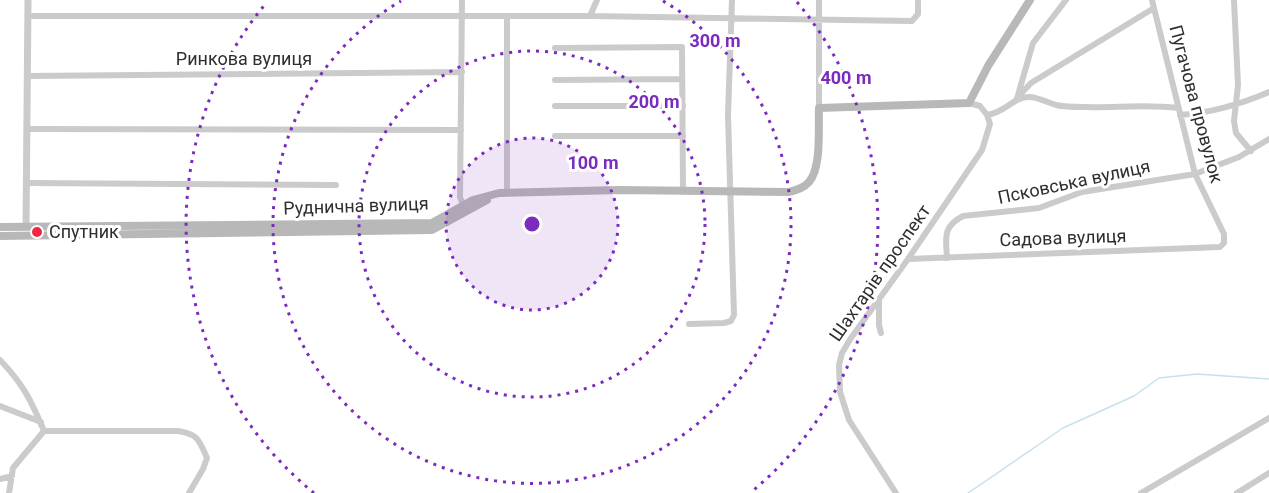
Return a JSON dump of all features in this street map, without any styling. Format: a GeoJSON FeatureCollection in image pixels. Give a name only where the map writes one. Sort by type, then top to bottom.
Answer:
{"type":"FeatureCollection","features":[{"type":"Feature","properties":{"kind":"main road"},"geometry":{"type":"LineString","coordinates":[[819,108],[969,103],[988,66],[1030,0]]}},
{"type":"Feature","properties":{"kind":"main road","name":"Руднична вулиця"},"geometry":{"type":"LineString","coordinates":[[0,226],[432,223],[473,200],[503,193],[620,190],[789,192],[809,183],[814,174],[817,160],[819,108]]}},
{"type":"Feature","properties":{"kind":"main road"},"geometry":{"type":"LineString","coordinates":[[0,236],[432,230],[503,193]]}},
{"type":"Feature","properties":{"kind":"street"},"geometry":{"type":"LineString","coordinates":[[26,226],[28,0]]}},
{"type":"Feature","properties":{"kind":"street"},"geometry":{"type":"LineString","coordinates":[[462,0],[460,196],[464,205]]}},
{"type":"Feature","properties":{"kind":"street"},"geometry":{"type":"LineString","coordinates":[[590,16],[597,0]]}},
{"type":"Feature","properties":{"kind":"street"},"geometry":{"type":"LineString","coordinates":[[689,324],[724,323],[731,321],[734,315],[728,116],[732,0]]}},
{"type":"Feature","properties":{"kind":"street","name":"Руднична вулиця"},"geometry":{"type":"LineString","coordinates":[[819,0],[819,108]]}},
{"type":"Feature","properties":{"kind":"street"},"geometry":{"type":"LineString","coordinates":[[28,16],[590,16],[912,21],[918,14],[918,0]]}},
{"type":"Feature","properties":{"kind":"street"},"geometry":{"type":"LineString","coordinates":[[1017,99],[1033,43],[1067,0]]}},
{"type":"Feature","properties":{"kind":"street","name":"Пугачова провулок"},"geometry":{"type":"LineString","coordinates":[[1152,0],[1195,174],[1224,234],[1224,243],[1220,247]]}},
{"type":"Feature","properties":{"kind":"street"},"geometry":{"type":"LineString","coordinates":[[1234,0],[1238,85],[1234,121],[1236,133],[1251,151]]}},
{"type":"Feature","properties":{"kind":"street"},"geometry":{"type":"LineString","coordinates":[[969,103],[980,106],[987,115],[1006,109],[1031,83],[1154,8]]}},
{"type":"Feature","properties":{"kind":"street"},"geometry":{"type":"LineString","coordinates":[[503,193],[507,16]]}},
{"type":"Feature","properties":{"kind":"street"},"geometry":{"type":"LineString","coordinates":[[555,48],[682,47],[683,191]]}},
{"type":"Feature","properties":{"kind":"street","name":"Ринкова вулиця"},"geometry":{"type":"LineString","coordinates":[[27,76],[462,72]]}},
{"type":"Feature","properties":{"kind":"street"},"geometry":{"type":"LineString","coordinates":[[555,80],[682,79]]}},
{"type":"Feature","properties":{"kind":"street"},"geometry":{"type":"LineString","coordinates":[[1017,99],[1029,97],[1057,105],[1084,107],[1160,105],[1198,114],[1236,105],[1269,92]]}},
{"type":"Feature","properties":{"kind":"street"},"geometry":{"type":"LineString","coordinates":[[555,106],[683,106]]}},
{"type":"Feature","properties":{"kind":"street","name":"Шахтарів проспект"},"geometry":{"type":"LineString","coordinates":[[896,493],[849,420],[838,378],[842,353],[982,150],[990,124],[987,115]]}},
{"type":"Feature","properties":{"kind":"street"},"geometry":{"type":"LineString","coordinates":[[27,129],[461,130]]}},
{"type":"Feature","properties":{"kind":"street"},"geometry":{"type":"LineString","coordinates":[[555,136],[683,136]]}},
{"type":"Feature","properties":{"kind":"street","name":"Псковська вулиця"},"geometry":{"type":"LineString","coordinates":[[947,258],[946,232],[953,221],[963,216],[1039,208],[1099,188],[1195,174],[1224,164],[1269,139]]}},
{"type":"Feature","properties":{"kind":"street"},"geometry":{"type":"LineString","coordinates":[[26,183],[336,184]]}},
{"type":"Feature","properties":{"kind":"street","name":"Садова вулиця"},"geometry":{"type":"LineString","coordinates":[[908,259],[1220,247]]}},
{"type":"Feature","properties":{"kind":"street"},"geometry":{"type":"LineString","coordinates":[[879,300],[881,333]]}},
{"type":"Feature","properties":{"kind":"street"},"geometry":{"type":"LineString","coordinates":[[0,360],[20,380],[31,398],[44,431]]}},
{"type":"Feature","properties":{"kind":"street"},"geometry":{"type":"LineString","coordinates":[[0,406],[41,422]]}},
{"type":"Feature","properties":{"kind":"street"},"geometry":{"type":"LineString","coordinates":[[1144,493],[1269,418]]}},
{"type":"Feature","properties":{"kind":"street"},"geometry":{"type":"LineString","coordinates":[[9,493],[13,468],[44,431],[178,430],[192,433],[199,441],[207,458],[189,493]]}},
{"type":"Feature","properties":{"kind":"street"},"geometry":{"type":"LineString","coordinates":[[1241,492],[1269,473]]}},
{"type":"Feature","properties":{"kind":"street"},"geometry":{"type":"LineString","coordinates":[[0,479],[12,476]]}},
{"type":"Feature","properties":{"kind":"waterway"},"geometry":{"type":"LineString","coordinates":[[968,493],[1063,428],[1134,396],[1159,378],[1197,374],[1269,379]]}},
{"type":"Feature","properties":{"kind":"place","name":"Спутник"},"geometry":{"type":"Point","coordinates":[37,232]}}]}
